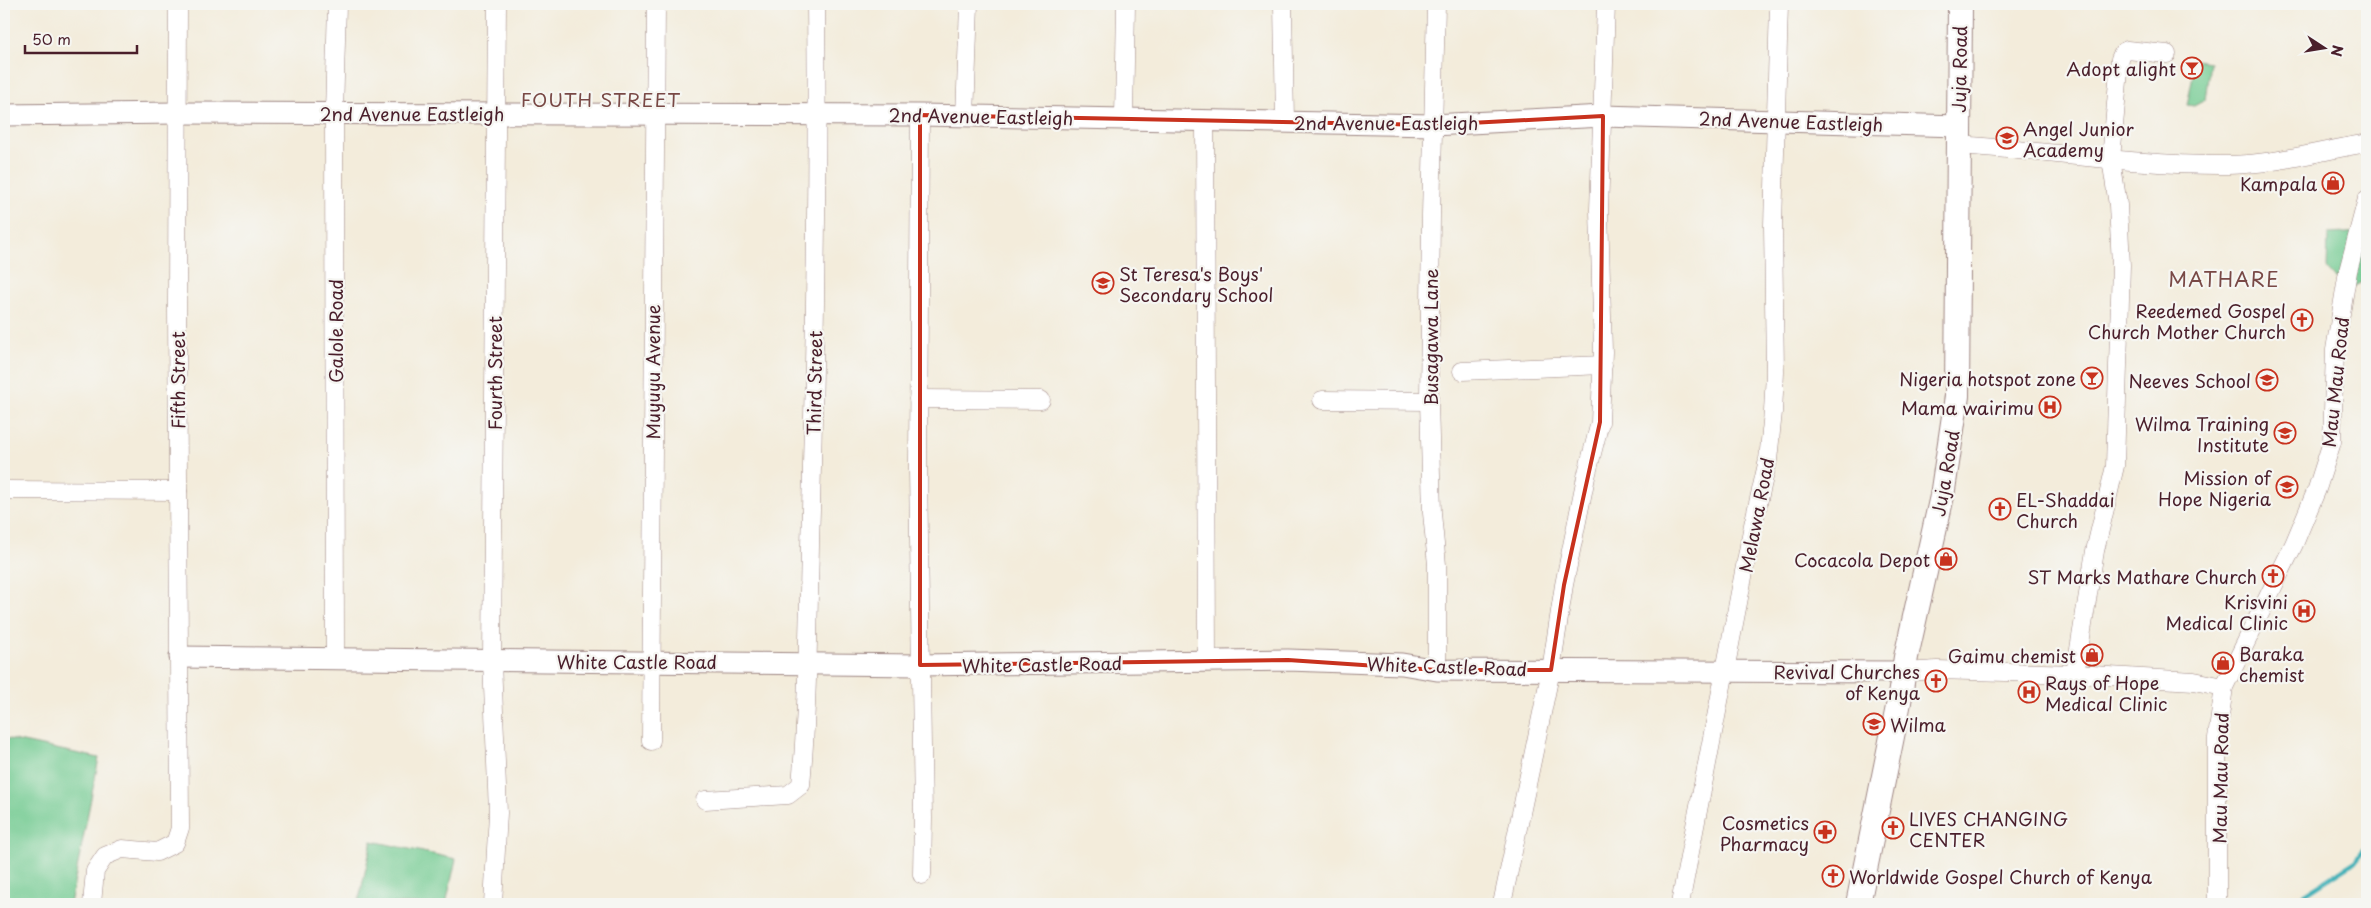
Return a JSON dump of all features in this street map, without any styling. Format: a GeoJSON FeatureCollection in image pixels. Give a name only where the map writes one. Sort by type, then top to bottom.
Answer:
{"type":"FeatureCollection","features":[{"type":"Feature","properties":{"kind":"main road","name":"Juja Road"},"geometry":{"type":"LineString","coordinates":[[1858,904],[1904,672],[1942,496],[1957,396],[1960,4]]}},
{"type":"Feature","properties":{"kind":"street","name":"Fifth Street"},"geometry":{"type":"LineString","coordinates":[[92,904],[95,872],[105,856],[122,849],[157,852],[175,843],[180,828],[178,4]]}},
{"type":"Feature","properties":{"kind":"street","name":"Galole Road"},"geometry":{"type":"LineString","coordinates":[[335,658],[334,113],[337,4]]}},
{"type":"Feature","properties":{"kind":"street","name":"Fourth Street"},"geometry":{"type":"LineString","coordinates":[[493,904],[498,813],[492,661],[498,4]]}},
{"type":"Feature","properties":{"kind":"street","name":"Muyuyu Avenue"},"geometry":{"type":"LineString","coordinates":[[651,741],[656,4]]}},
{"type":"Feature","properties":{"kind":"street","name":"Third Street"},"geometry":{"type":"LineString","coordinates":[[706,800],[788,795],[800,785],[803,763],[807,662],[814,382],[817,115],[816,4]]}},
{"type":"Feature","properties":{"kind":"street"},"geometry":{"type":"LineString","coordinates":[[965,117],[969,4]]}},
{"type":"Feature","properties":{"kind":"street"},"geometry":{"type":"LineString","coordinates":[[1124,118],[1126,4]]}},
{"type":"Feature","properties":{"kind":"street"},"geometry":{"type":"LineString","coordinates":[[1283,4],[1285,122]]}},
{"type":"Feature","properties":{"kind":"street","name":"Busagawa Lane"},"geometry":{"type":"LineString","coordinates":[[1436,4],[1429,401],[1432,513],[1437,565],[1437,670]]}},
{"type":"Feature","properties":{"kind":"street"},"geometry":{"type":"LineString","coordinates":[[1502,904],[1551,670],[1564,585],[1586,477],[1600,422],[1602,365],[1600,210],[1606,4]]}},
{"type":"Feature","properties":{"kind":"street","name":"Melawa Road"},"geometry":{"type":"LineString","coordinates":[[1680,904],[1753,525],[1768,460],[1775,372],[1773,235],[1779,4]]}},
{"type":"Feature","properties":{"kind":"street"},"geometry":{"type":"LineString","coordinates":[[2075,674],[2087,592],[2116,460],[2121,266],[2118,205],[2112,159],[2120,59],[2123,52],[2127,50],[2167,54]]}},
{"type":"Feature","properties":{"kind":"street","name":"2nd Avenue Eastleigh"},"geometry":{"type":"LineString","coordinates":[[4,115],[177,112],[496,113],[654,116],[920,115],[1433,125],[1603,116],[1777,120],[1959,136]]}},
{"type":"Feature","properties":{"kind":"street"},"geometry":{"type":"LineString","coordinates":[[920,115],[918,399],[922,875]]}},
{"type":"Feature","properties":{"kind":"street"},"geometry":{"type":"LineString","coordinates":[[1205,121],[1207,662]]}},
{"type":"Feature","properties":{"kind":"street"},"geometry":{"type":"LineString","coordinates":[[1959,136],[2112,159],[2228,165],[2286,160],[2331,149],[2367,143]]}},
{"type":"Feature","properties":{"kind":"street","name":"Mau Mau Road"},"geometry":{"type":"LineString","coordinates":[[2217,904],[2217,738],[2224,687],[2294,544],[2317,489],[2332,442],[2335,350],[2348,271],[2367,199]]}},
{"type":"Feature","properties":{"kind":"street"},"geometry":{"type":"LineString","coordinates":[[1462,371],[1602,365]]}},
{"type":"Feature","properties":{"kind":"street"},"geometry":{"type":"LineString","coordinates":[[918,399],[1041,400]]}},
{"type":"Feature","properties":{"kind":"street"},"geometry":{"type":"LineString","coordinates":[[1322,400],[1429,401]]}},
{"type":"Feature","properties":{"kind":"street"},"geometry":{"type":"LineString","coordinates":[[4,490],[178,491]]}},
{"type":"Feature","properties":{"kind":"street","name":"White Castle Road"},"geometry":{"type":"LineString","coordinates":[[180,657],[492,661],[651,660],[920,665],[1288,660],[1402,664],[1437,670],[1904,672]]}},
{"type":"Feature","properties":{"kind":"street"},"geometry":{"type":"LineString","coordinates":[[1904,672],[1955,670],[2075,674],[2194,682],[2224,687]]}},
{"type":"Feature","properties":{"kind":"highlighted area"},"geometry":{"type":"Polygon","coordinates":[[[920,115],[1433,125],[1603,116],[1600,422],[1564,585],[1551,670],[1437,670],[1288,660],[920,665],[920,115]]]}},
{"type":"Feature","properties":{"kind":"green space"},"geometry":{"type":"Polygon","coordinates":[[[2196,60],[2210,62],[2205,100],[2194,106],[2187,105],[2196,60]]]}},
{"type":"Feature","properties":{"kind":"green space"},"geometry":{"type":"Polygon","coordinates":[[[2364,232],[2367,257],[2362,282],[2347,290],[2327,269],[2328,234],[2364,232]]]}},
{"type":"Feature","properties":{"kind":"green space"},"geometry":{"type":"Polygon","coordinates":[[[4,738],[99,758],[70,904],[4,904],[4,738]]]}},
{"type":"Feature","properties":{"kind":"green space"},"geometry":{"type":"Polygon","coordinates":[[[372,841],[456,859],[446,904],[358,904],[372,841]]]}},
{"type":"Feature","properties":{"kind":"waterway"},"geometry":{"type":"LineString","coordinates":[[2289,904],[2356,861],[2367,846]]}},
{"type":"Feature","properties":{"kind":"place","name":"Adopt alight"},"geometry":{"type":"Point","coordinates":[2192,68]}},
{"type":"Feature","properties":{"kind":"place","name":"Angel Junior Academy"},"geometry":{"type":"Point","coordinates":[2007,138]}},
{"type":"Feature","properties":{"kind":"place","name":"Kampala"},"geometry":{"type":"Point","coordinates":[2333,183]}},
{"type":"Feature","properties":{"kind":"place","name":"St Teresa's Boys' Secondary School"},"geometry":{"type":"Point","coordinates":[1103,283]}},
{"type":"Feature","properties":{"kind":"place","name":"Reedemed Gospel Church Mother Church"},"geometry":{"type":"Point","coordinates":[2302,320]}},
{"type":"Feature","properties":{"kind":"place","name":"Nigeria hotspot zone"},"geometry":{"type":"Point","coordinates":[2092,378]}},
{"type":"Feature","properties":{"kind":"place","name":"Neeves School"},"geometry":{"type":"Point","coordinates":[2267,380]}},
{"type":"Feature","properties":{"kind":"place","name":"Mama wairimu"},"geometry":{"type":"Point","coordinates":[2050,407]}},
{"type":"Feature","properties":{"kind":"place","name":"Wilma Training Institute"},"geometry":{"type":"Point","coordinates":[2285,433]}},
{"type":"Feature","properties":{"kind":"place","name":"Mission of Hope Nigeria"},"geometry":{"type":"Point","coordinates":[2287,487]}},
{"type":"Feature","properties":{"kind":"place","name":"EL-Shaddai Church"},"geometry":{"type":"Point","coordinates":[2000,509]}},
{"type":"Feature","properties":{"kind":"place","name":"Cocacola Depot"},"geometry":{"type":"Point","coordinates":[1946,559]}},
{"type":"Feature","properties":{"kind":"place","name":"ST Marks Mathare Church"},"geometry":{"type":"Point","coordinates":[2273,576]}},
{"type":"Feature","properties":{"kind":"place","name":"Krisvini Medical Clinic"},"geometry":{"type":"Point","coordinates":[2304,611]}},
{"type":"Feature","properties":{"kind":"place","name":"Gaimu chemist"},"geometry":{"type":"Point","coordinates":[2092,655]}},
{"type":"Feature","properties":{"kind":"place","name":"Baraka chemist"},"geometry":{"type":"Point","coordinates":[2223,663]}},
{"type":"Feature","properties":{"kind":"place","name":"Revival Churches of Kenya"},"geometry":{"type":"Point","coordinates":[1936,681]}},
{"type":"Feature","properties":{"kind":"place","name":"Rays of Hope Medical Clinic"},"geometry":{"type":"Point","coordinates":[2029,692]}},
{"type":"Feature","properties":{"kind":"place","name":"Wilma"},"geometry":{"type":"Point","coordinates":[1874,724]}},
{"type":"Feature","properties":{"kind":"place","name":"LIVES CHANGING CENTER"},"geometry":{"type":"Point","coordinates":[1893,828]}},
{"type":"Feature","properties":{"kind":"place","name":"Cosmetics Pharmacy"},"geometry":{"type":"Point","coordinates":[1825,832]}},
{"type":"Feature","properties":{"kind":"place","name":"Worldwide Gospel Church of Kenya"},"geometry":{"type":"Point","coordinates":[1833,876]}},
{"type":"Feature","properties":{"kind":"district","name":"FOUTH STREET"},"geometry":{"type":"Point","coordinates":[601,99]}},
{"type":"Feature","properties":{"kind":"district","name":"MATHARE"},"geometry":{"type":"Point","coordinates":[2224,279]}}]}
